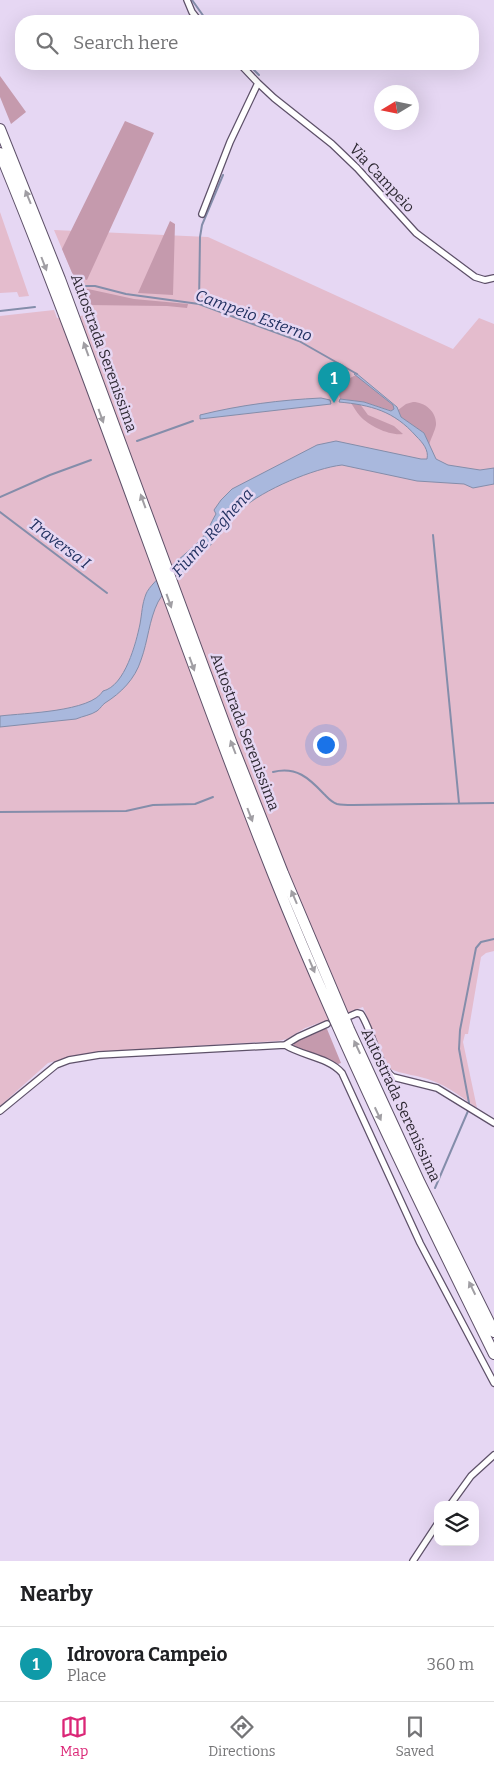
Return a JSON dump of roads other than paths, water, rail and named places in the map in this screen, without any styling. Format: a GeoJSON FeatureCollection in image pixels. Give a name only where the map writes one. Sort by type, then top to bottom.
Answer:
{"type":"FeatureCollection","features":[{"type":"Feature","properties":{"kind":"highway","name":"Autostrada Serenissima"},"geometry":{"type":"LineString","coordinates":[[0,129],[60,279],[155,549]]}},
{"type":"Feature","properties":{"kind":"highway","name":"Autostrada Serenissima"},"geometry":{"type":"LineString","coordinates":[[0,154],[155,549],[274,877],[341,1035],[413,1191],[494,1354]]}},
{"type":"Feature","properties":{"kind":"highway","name":"Autostrada Serenissima"},"geometry":{"type":"LineString","coordinates":[[180,615],[283,873],[349,1029],[420,1183],[494,1332]]}},
{"type":"Feature","properties":{"kind":"street"},"geometry":{"type":"LineString","coordinates":[[186,0],[194,15]]}},
{"type":"Feature","properties":{"kind":"street","name":"Via Campeio"},"geometry":{"type":"LineString","coordinates":[[246,70],[258,83],[332,144],[357,168],[416,233],[476,277],[485,280],[494,278]]}},
{"type":"Feature","properties":{"kind":"street"},"geometry":{"type":"LineString","coordinates":[[202,214],[230,142],[258,83]]}},
{"type":"Feature","properties":{"kind":"street"},"geometry":{"type":"LineString","coordinates":[[350,1016],[357,1013],[361,1014],[366,1021],[383,1064],[393,1077],[437,1088],[494,1123]]}},
{"type":"Feature","properties":{"kind":"street"},"geometry":{"type":"LineString","coordinates":[[0,1111],[19,1097],[48,1070],[68,1060],[99,1055],[285,1045],[327,1024]]}},
{"type":"Feature","properties":{"kind":"street"},"geometry":{"type":"LineString","coordinates":[[285,1045],[294,1051],[336,1066],[342,1073],[420,1243],[494,1383]]}},
{"type":"Feature","properties":{"kind":"street"},"geometry":{"type":"LineString","coordinates":[[453,1501],[471,1476],[494,1455]]}},
{"type":"Feature","properties":{"kind":"street"},"geometry":{"type":"LineString","coordinates":[[412,1561],[434,1529]]}},
{"type":"Feature","properties":{"kind":"water","name":"Fiume Reghena"},"geometry":{"type":"Polygon","coordinates":[[[356,373],[397,407],[401,417],[424,433],[436,459],[448,465],[480,470],[494,468],[494,484],[473,488],[464,484],[417,481],[342,465],[318,470],[289,481],[262,495],[237,514],[201,556],[163,594],[153,616],[138,667],[127,685],[117,695],[92,714],[76,719],[0,727],[0,716],[56,710],[85,703],[96,698],[118,681],[128,663],[136,642],[144,601],[149,588],[202,537],[216,514],[214,510],[232,489],[317,445],[336,441],[427,459],[427,453],[423,444],[408,427],[390,415],[372,407],[339,402],[340,399],[364,402],[391,411],[394,409],[393,405],[354,374],[356,373]]]}},
{"type":"Feature","properties":{"kind":"water"},"geometry":{"type":"Polygon","coordinates":[[[321,398],[330,400],[331,404],[200,419],[200,415],[215,411],[275,402],[321,398]]]}},
{"type":"Feature","properties":{"kind":"waterway"},"geometry":{"type":"LineString","coordinates":[[192,0],[203,15]]}},
{"type":"Feature","properties":{"kind":"waterway"},"geometry":{"type":"LineString","coordinates":[[254,70],[259,75]]}},
{"type":"Feature","properties":{"kind":"waterway"},"geometry":{"type":"LineString","coordinates":[[199,304],[200,237],[202,225],[223,175]]}},
{"type":"Feature","properties":{"kind":"waterway","name":"Campeio Esterno"},"geometry":{"type":"LineString","coordinates":[[79,286],[95,286],[126,294],[199,304],[299,341],[357,374]]}},
{"type":"Feature","properties":{"kind":"waterway","name":"Campeio Esterno"},"geometry":{"type":"LineString","coordinates":[[0,311],[35,307]]}},
{"type":"Feature","properties":{"kind":"waterway"},"geometry":{"type":"LineString","coordinates":[[137,441],[193,421]]}},
{"type":"Feature","properties":{"kind":"waterway"},"geometry":{"type":"LineString","coordinates":[[0,497],[50,475],[91,460]]}},
{"type":"Feature","properties":{"kind":"waterway","name":"Traversa I"},"geometry":{"type":"LineString","coordinates":[[0,512],[107,593]]}},
{"type":"Feature","properties":{"kind":"waterway"},"geometry":{"type":"LineString","coordinates":[[433,535],[459,803]]}},
{"type":"Feature","properties":{"kind":"waterway"},"geometry":{"type":"LineString","coordinates":[[273,772],[289,771],[302,775],[331,801],[339,804],[494,803]]}},
{"type":"Feature","properties":{"kind":"waterway"},"geometry":{"type":"LineString","coordinates":[[0,812],[126,811],[153,805],[195,804],[213,797]]}},
{"type":"Feature","properties":{"kind":"waterway"},"geometry":{"type":"LineString","coordinates":[[469,1103],[459,1049],[460,1030],[476,948],[481,942],[494,939]]}},
{"type":"Feature","properties":{"kind":"waterway"},"geometry":{"type":"LineString","coordinates":[[435,1188],[468,1111]]}},
{"type":"Feature","properties":{"kind":"place","name":"Idrovora Campeio"},"geometry":{"type":"Point","coordinates":[334,403]}}]}
